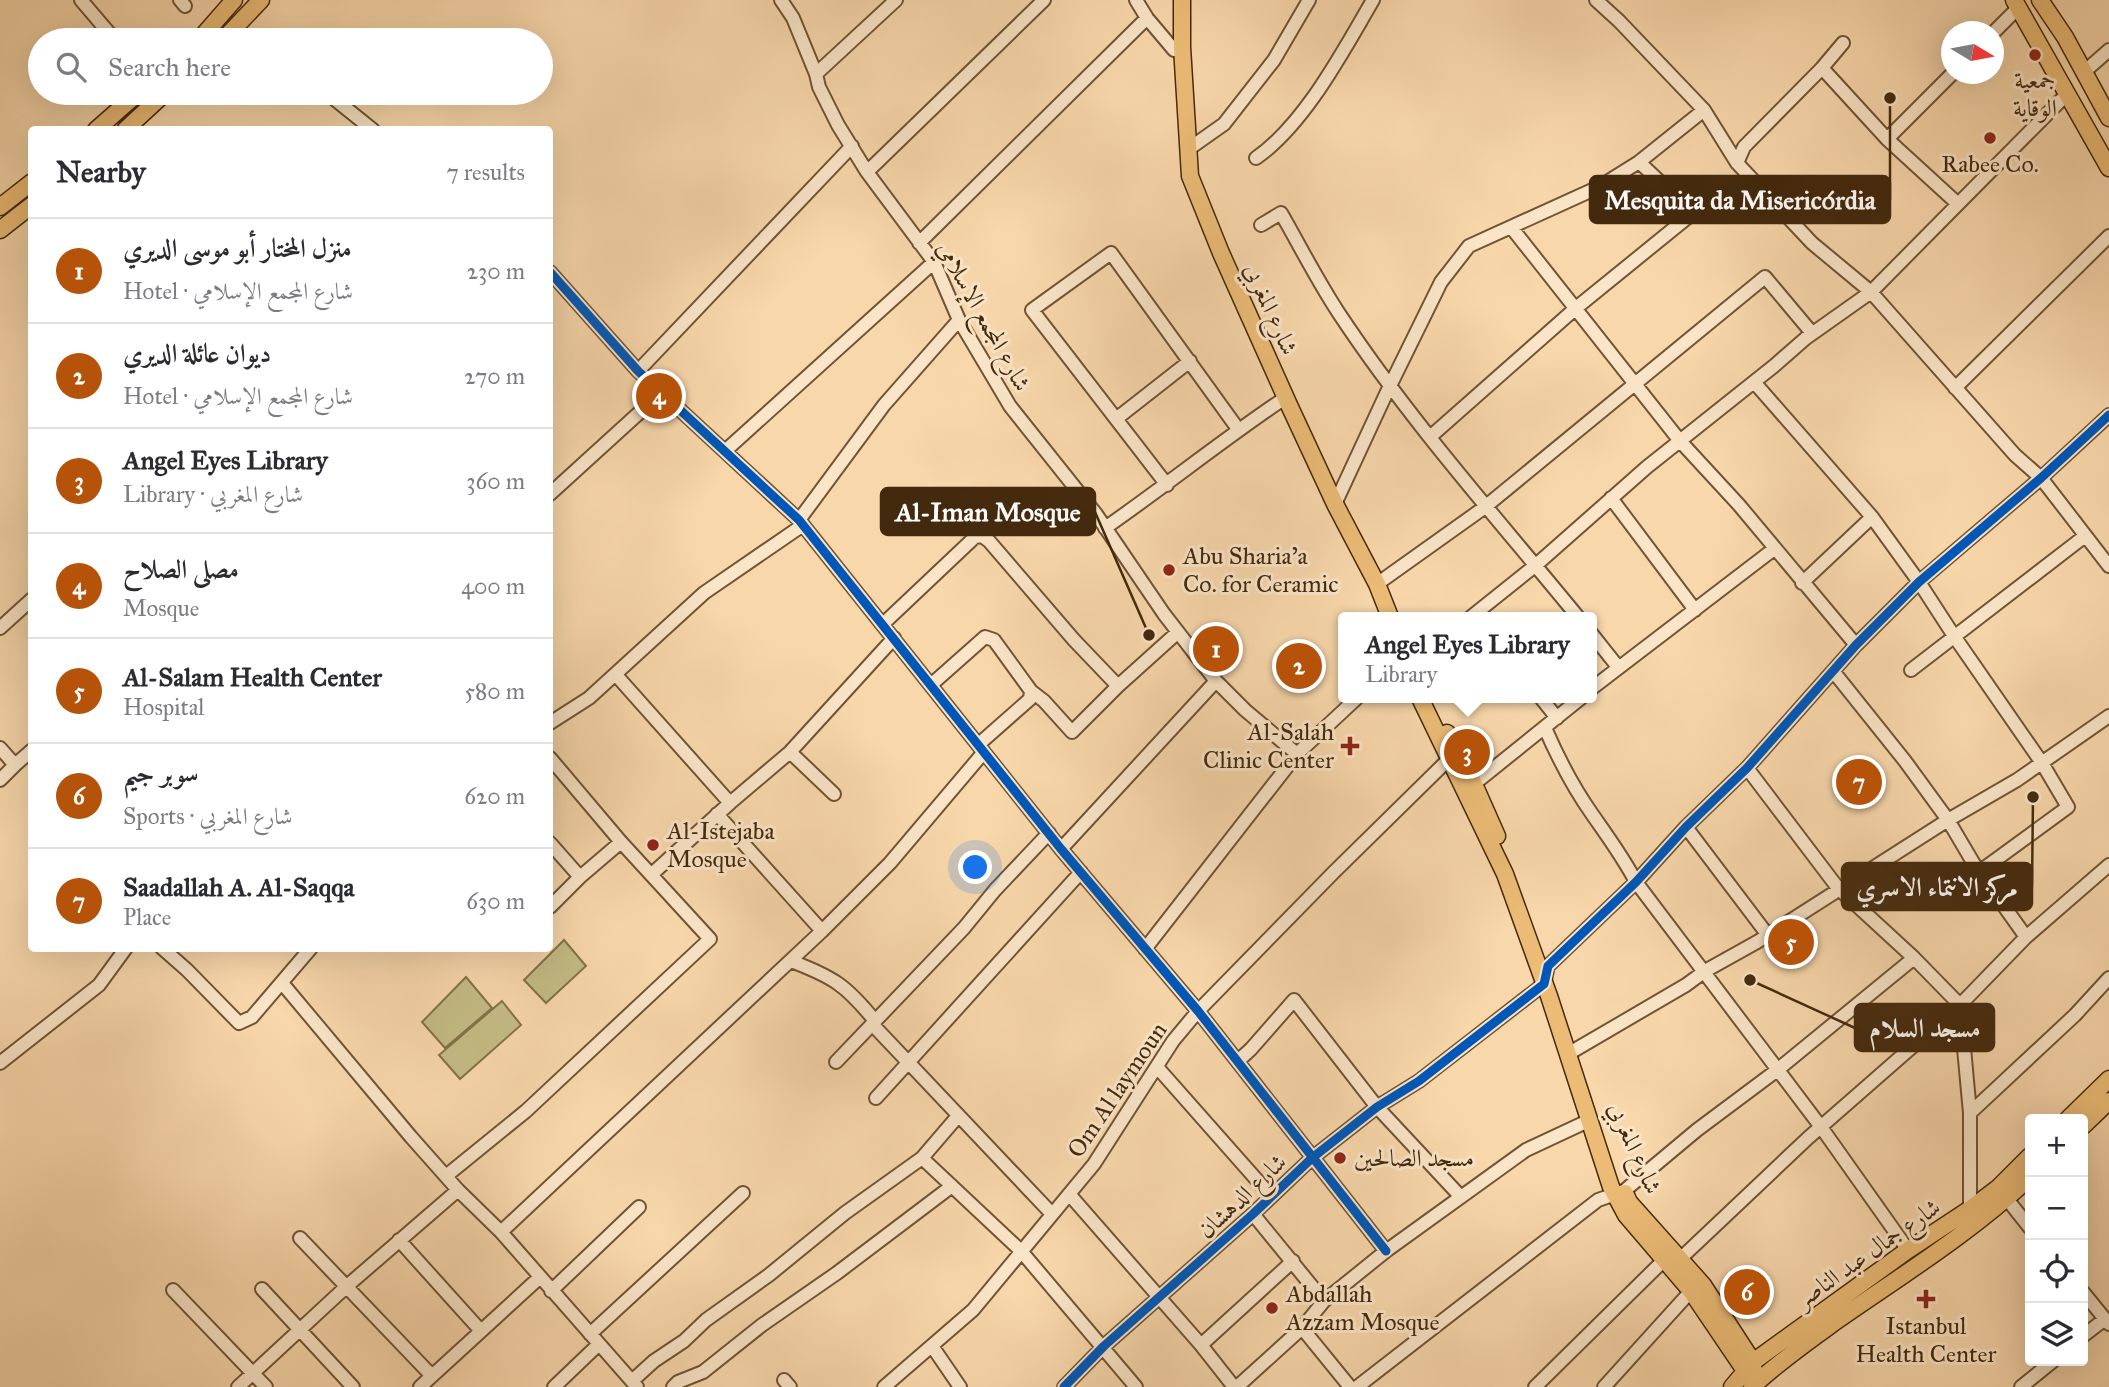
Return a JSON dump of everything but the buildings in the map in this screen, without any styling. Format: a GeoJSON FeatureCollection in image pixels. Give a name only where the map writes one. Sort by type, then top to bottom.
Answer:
{"type":"FeatureCollection","features":[{"type":"Feature","properties":{"kind":"main road"},"geometry":{"type":"LineString","coordinates":[[210,28],[234,0]]}},
{"type":"Feature","properties":{"kind":"main road"},"geometry":{"type":"LineString","coordinates":[[235,28],[261,0]]}},
{"type":"Feature","properties":{"kind":"main road","name":"شارع المغربي"},"geometry":{"type":"LineString","coordinates":[[1175,0],[1174,88],[1187,195],[1279,402],[1379,612]]}},
{"type":"Feature","properties":{"kind":"main road","name":"شارع المغربي"},"geometry":{"type":"LineString","coordinates":[[1182,0],[1182,47],[1191,176],[1221,253],[1335,505],[1377,584],[1388,612]]}},
{"type":"Feature","properties":{"kind":"main road"},"geometry":{"type":"LineString","coordinates":[[2040,0],[2065,37],[2109,118]]}},
{"type":"Feature","properties":{"kind":"main road"},"geometry":{"type":"LineString","coordinates":[[2016,4],[2109,168]]}},
{"type":"Feature","properties":{"kind":"main road"},"geometry":{"type":"LineString","coordinates":[[101,126],[124,105]]}},
{"type":"Feature","properties":{"kind":"main road"},"geometry":{"type":"LineString","coordinates":[[129,126],[152,105]]}},
{"type":"Feature","properties":{"kind":"main road"},"geometry":{"type":"LineString","coordinates":[[0,207],[28,185]]}},
{"type":"Feature","properties":{"kind":"main road"},"geometry":{"type":"LineString","coordinates":[[0,230],[28,208]]}},
{"type":"Feature","properties":{"kind":"main road","name":"شارع المغربي"},"geometry":{"type":"LineString","coordinates":[[1422,703],[1505,874],[1588,1121],[1620,1192],[1672,1259],[1690,1291],[1752,1378]]}},
{"type":"Feature","properties":{"kind":"main road","name":"شارع المغربي"},"geometry":{"type":"LineString","coordinates":[[1432,703],[1474,784],[1512,870],[1548,966],[1620,1192]]}},
{"type":"Feature","properties":{"kind":"main road"},"geometry":{"type":"LineString","coordinates":[[2073,1114],[2109,1080]]}},
{"type":"Feature","properties":{"kind":"main road"},"geometry":{"type":"LineString","coordinates":[[2088,1121],[2109,1101]]}},
{"type":"Feature","properties":{"kind":"main road","name":"شارع جمال عبد الناصر"},"geometry":{"type":"LineString","coordinates":[[1752,1378],[1908,1250],[1999,1187],[2025,1161]]}},
{"type":"Feature","properties":{"kind":"main road","name":"شارع جمال عبد الناصر"},"geometry":{"type":"LineString","coordinates":[[1732,1387],[1752,1378],[1808,1342],[2007,1199],[2025,1182]]}},
{"type":"Feature","properties":{"kind":"main road","name":"شارع المغربي"},"geometry":{"type":"LineString","coordinates":[[1672,1259],[1703,1285],[1752,1378]]}},
{"type":"Feature","properties":{"kind":"street"},"geometry":{"type":"LineString","coordinates":[[81,0],[106,28]]}},
{"type":"Feature","properties":{"kind":"street","name":"شارع المجمع الإسلامي"},"geometry":{"type":"LineString","coordinates":[[781,0],[793,18],[819,88],[867,172],[934,262],[959,320],[1010,406],[1105,528],[1216,681],[1245,710],[1297,754]]}},
{"type":"Feature","properties":{"kind":"street"},"geometry":{"type":"LineString","coordinates":[[816,74],[896,0]]}},
{"type":"Feature","properties":{"kind":"street"},"geometry":{"type":"LineString","coordinates":[[867,172],[1044,0]]}},
{"type":"Feature","properties":{"kind":"street"},"geometry":{"type":"LineString","coordinates":[[1136,0],[1147,18],[1174,50]]}},
{"type":"Feature","properties":{"kind":"street"},"geometry":{"type":"LineString","coordinates":[[1190,148],[1224,124],[1274,61],[1309,0]]}},
{"type":"Feature","properties":{"kind":"street"},"geometry":{"type":"LineString","coordinates":[[1256,158],[1275,145],[1287,132],[1336,61],[1373,0]]}},
{"type":"Feature","properties":{"kind":"street"},"geometry":{"type":"LineString","coordinates":[[1596,0],[1704,110],[1737,163],[1812,243],[1871,292],[2015,455],[2041,478],[2109,566]]}},
{"type":"Feature","properties":{"kind":"street"},"geometry":{"type":"LineString","coordinates":[[2002,21],[2016,4]]}},
{"type":"Feature","properties":{"kind":"street"},"geometry":{"type":"LineString","coordinates":[[919,243],[1147,18]]}},
{"type":"Feature","properties":{"kind":"street"},"geometry":{"type":"LineString","coordinates":[[1737,163],[1744,147],[1843,43]]}},
{"type":"Feature","properties":{"kind":"street"},"geometry":{"type":"LineString","coordinates":[[2084,72],[2109,50]]}},
{"type":"Feature","properties":{"kind":"street"},"geometry":{"type":"LineString","coordinates":[[1822,68],[1887,139],[1958,204]]}},
{"type":"Feature","properties":{"kind":"street"},"geometry":{"type":"LineString","coordinates":[[1887,139],[1942,84]]}},
{"type":"Feature","properties":{"kind":"street"},"geometry":{"type":"LineString","coordinates":[[1481,612],[1680,441],[1812,334],[1871,292],[2067,94]]}},
{"type":"Feature","properties":{"kind":"street"},"geometry":{"type":"LineString","coordinates":[[342,105],[368,126]]}},
{"type":"Feature","properties":{"kind":"street"},"geometry":{"type":"LineString","coordinates":[[1335,505],[1441,282],[1469,246],[1600,187],[1639,162],[1704,110]]}},
{"type":"Feature","properties":{"kind":"street"},"geometry":{"type":"LineString","coordinates":[[638,371],[852,146]]}},
{"type":"Feature","properties":{"kind":"street"},"geometry":{"type":"LineString","coordinates":[[1430,437],[1576,309],[1693,213],[1639,162]]}},
{"type":"Feature","properties":{"kind":"street"},"geometry":{"type":"LineString","coordinates":[[1261,225],[1281,213],[1339,313],[1390,385],[1485,507],[1574,612]]}},
{"type":"Feature","properties":{"kind":"street"},"geometry":{"type":"LineString","coordinates":[[1511,227],[1680,441],[1739,505],[1856,645]]}},
{"type":"Feature","properties":{"kind":"street"},"geometry":{"type":"LineString","coordinates":[[1955,388],[2109,236]]}},
{"type":"Feature","properties":{"kind":"street"},"geometry":{"type":"LineString","coordinates":[[1167,485],[1032,310],[1111,253],[1238,429]]}},
{"type":"Feature","properties":{"kind":"street"},"geometry":{"type":"LineString","coordinates":[[725,451],[934,262]]}},
{"type":"Feature","properties":{"kind":"street"},"geometry":{"type":"LineString","coordinates":[[1377,584],[1485,507],[1765,277],[1812,334]]}},
{"type":"Feature","properties":{"kind":"street"},"geometry":{"type":"LineString","coordinates":[[554,287],[687,418],[801,523],[1062,849],[1238,1060],[1387,1251]]}},
{"type":"Feature","properties":{"kind":"street"},"geometry":{"type":"LineString","coordinates":[[553,721],[589,698],[704,593],[801,523],[884,405],[959,320]]}},
{"type":"Feature","properties":{"kind":"street"},"geometry":{"type":"LineString","coordinates":[[1116,419],[1189,360]]}},
{"type":"Feature","properties":{"kind":"street"},"geometry":{"type":"LineString","coordinates":[[1754,382],[1872,517],[2042,763],[2068,807],[1979,872]]}},
{"type":"Feature","properties":{"kind":"street"},"geometry":{"type":"LineString","coordinates":[[553,491],[662,392]]}},
{"type":"Feature","properties":{"kind":"street"},"geometry":{"type":"LineString","coordinates":[[1105,528],[1167,485],[1238,429],[1279,402]]}},
{"type":"Feature","properties":{"kind":"street"},"geometry":{"type":"LineString","coordinates":[[1544,985],[1548,966],[1636,882],[1686,827],[1747,768],[1856,645],[1919,582],[2041,478],[2109,415]]}},
{"type":"Feature","properties":{"kind":"street"},"geometry":{"type":"LineString","coordinates":[[1611,499],[1695,610]]}},
{"type":"Feature","properties":{"kind":"street"},"geometry":{"type":"LineString","coordinates":[[1802,583],[1872,517]]}},
{"type":"Feature","properties":{"kind":"street"},"geometry":{"type":"LineString","coordinates":[[883,624],[975,537],[982,536],[1118,686]]}},
{"type":"Feature","properties":{"kind":"street"},"geometry":{"type":"LineString","coordinates":[[1911,670],[2085,536]]}},
{"type":"Feature","properties":{"kind":"street"},"geometry":{"type":"LineString","coordinates":[[1597,684],[1774,550]]}},
{"type":"Feature","properties":{"kind":"street"},"geometry":{"type":"LineString","coordinates":[[0,628],[28,603]]}},
{"type":"Feature","properties":{"kind":"street"},"geometry":{"type":"LineString","coordinates":[[932,684],[985,638],[990,637],[1031,691],[1072,732],[1178,632]]}},
{"type":"Feature","properties":{"kind":"street"},"geometry":{"type":"LineString","coordinates":[[652,874],[790,752],[894,638]]}},
{"type":"Feature","properties":{"kind":"street"},"geometry":{"type":"LineString","coordinates":[[1597,641],[1618,667]]}},
{"type":"Feature","properties":{"kind":"street"},"geometry":{"type":"LineString","coordinates":[[1833,671],[1948,820],[1979,872],[2026,937]]}},
{"type":"Feature","properties":{"kind":"street"},"geometry":{"type":"LineString","coordinates":[[615,675],[730,803]]}},
{"type":"Feature","properties":{"kind":"street"},"geometry":{"type":"LineString","coordinates":[[1062,849],[1216,681]]}},
{"type":"Feature","properties":{"kind":"street"},"geometry":{"type":"LineString","coordinates":[[501,1233],[791,961],[890,863],[982,748],[1030,699],[1031,691]]}},
{"type":"Feature","properties":{"kind":"street"},"geometry":{"type":"LineString","coordinates":[[1145,949],[1297,754],[1352,703]]}},
{"type":"Feature","properties":{"kind":"street"},"geometry":{"type":"LineString","coordinates":[[1545,703],[1557,718]]}},
{"type":"Feature","properties":{"kind":"street"},"geometry":{"type":"LineString","coordinates":[[1474,784],[1575,703]]}},
{"type":"Feature","properties":{"kind":"street"},"geometry":{"type":"LineString","coordinates":[[1573,1051],[1686,985],[1704,971],[2042,763],[2109,716]]}},
{"type":"Feature","properties":{"kind":"street"},"geometry":{"type":"LineString","coordinates":[[1545,728],[1559,760],[1591,813],[1620,851],[1636,882],[1821,1127],[1908,1250]]}},
{"type":"Feature","properties":{"kind":"street"},"geometry":{"type":"LineString","coordinates":[[0,748],[15,765]]}},
{"type":"Feature","properties":{"kind":"street"},"geometry":{"type":"LineString","coordinates":[[790,752],[834,793]]}},
{"type":"Feature","properties":{"kind":"street"},"geometry":{"type":"LineString","coordinates":[[0,780],[28,754]]}},
{"type":"Feature","properties":{"kind":"street","name":"Om Al laymoun"},"geometry":{"type":"LineString","coordinates":[[884,1387],[973,1310],[1094,1164],[1174,1041],[1198,1011],[1449,759]]}},
{"type":"Feature","properties":{"kind":"street"},"geometry":{"type":"LineString","coordinates":[[446,1176],[526,1111],[710,939],[621,842],[553,762]]}},
{"type":"Feature","properties":{"kind":"street"},"geometry":{"type":"LineString","coordinates":[[1747,768],[1838,888],[1960,1005],[1970,1113],[1970,1209]]}},
{"type":"Feature","properties":{"kind":"street"},"geometry":{"type":"LineString","coordinates":[[717,814],[822,931]]}},
{"type":"Feature","properties":{"kind":"street"},"geometry":{"type":"LineString","coordinates":[[1686,827],[1767,934]]}},
{"type":"Feature","properties":{"kind":"street"},"geometry":{"type":"LineString","coordinates":[[836,1062],[964,928],[995,890],[1049,833]]}},
{"type":"Feature","properties":{"kind":"street"},"geometry":{"type":"LineString","coordinates":[[553,904],[621,842]]}},
{"type":"Feature","properties":{"kind":"street"},"geometry":{"type":"LineString","coordinates":[[553,846],[580,877]]}},
{"type":"Feature","properties":{"kind":"street"},"geometry":{"type":"LineString","coordinates":[[1535,1387],[1672,1259],[1960,1005],[2026,937],[2109,865]]}},
{"type":"Feature","properties":{"kind":"street"},"geometry":{"type":"LineString","coordinates":[[876,1098],[1081,872]]}},
{"type":"Feature","properties":{"kind":"street"},"geometry":{"type":"LineString","coordinates":[[0,1063],[99,985],[123,952]]}},
{"type":"Feature","properties":{"kind":"street"},"geometry":{"type":"LineString","coordinates":[[167,952],[239,1023],[252,1017],[308,952]]}},
{"type":"Feature","properties":{"kind":"street"},"geometry":{"type":"LineString","coordinates":[[1357,1387],[1598,1200],[1620,1192],[1914,958]]}},
{"type":"Feature","properties":{"kind":"street"},"geometry":{"type":"LineString","coordinates":[[791,961],[830,976],[857,998],[874,1023],[909,1062],[1052,1214]]}},
{"type":"Feature","properties":{"kind":"street"},"geometry":{"type":"LineString","coordinates":[[1970,1113],[2075,1015],[2109,978]]}},
{"type":"Feature","properties":{"kind":"street"},"geometry":{"type":"LineString","coordinates":[[282,983],[458,1190],[501,1233],[635,1384],[654,1361],[679,1344],[706,1320],[769,1275],[845,1213],[922,1158],[958,1116]]}},
{"type":"Feature","properties":{"kind":"street","name":"شارع الدهشان"},"geometry":{"type":"LineString","coordinates":[[1064,1387],[1104,1346],[1312,1158],[1377,1107],[1419,1081],[1544,985]]}},
{"type":"Feature","properties":{"kind":"street"},"geometry":{"type":"LineString","coordinates":[[1238,1060],[1294,1000],[1377,1107],[1461,1197]]}},
{"type":"Feature","properties":{"kind":"street"},"geometry":{"type":"LineString","coordinates":[[1157,1067],[1271,1196]]}},
{"type":"Feature","properties":{"kind":"street"},"geometry":{"type":"LineString","coordinates":[[1069,1194],[1236,1387],[1303,1328],[1324,1301],[1387,1251],[1526,1150],[1588,1121]]}},
{"type":"Feature","properties":{"kind":"street"},"geometry":{"type":"LineString","coordinates":[[922,1158],[1021,1251],[1136,1387]]}},
{"type":"Feature","properties":{"kind":"street"},"geometry":{"type":"LineString","coordinates":[[673,1387],[678,1382],[703,1372],[762,1325],[837,1273],[951,1186]]}},
{"type":"Feature","properties":{"kind":"street"},"geometry":{"type":"LineString","coordinates":[[238,1387],[347,1286],[458,1190]]}},
{"type":"Feature","properties":{"kind":"street"},"geometry":{"type":"LineString","coordinates":[[554,1387],[595,1339],[743,1193]]}},
{"type":"Feature","properties":{"kind":"street"},"geometry":{"type":"LineString","coordinates":[[2007,1199],[2025,1222]]}},
{"type":"Feature","properties":{"kind":"street"},"geometry":{"type":"LineString","coordinates":[[551,1291],[639,1207]]}},
{"type":"Feature","properties":{"kind":"street"},"geometry":{"type":"LineString","coordinates":[[1253,1214],[1324,1301]]}},
{"type":"Feature","properties":{"kind":"street"},"geometry":{"type":"LineString","coordinates":[[300,1238],[432,1376]]}},
{"type":"Feature","properties":{"kind":"street"},"geometry":{"type":"LineString","coordinates":[[399,1240],[481,1331]]}},
{"type":"Feature","properties":{"kind":"street"},"geometry":{"type":"LineString","coordinates":[[1202,1345],[1293,1261]]}},
{"type":"Feature","properties":{"kind":"street"},"geometry":{"type":"LineString","coordinates":[[421,1387],[540,1278]]}},
{"type":"Feature","properties":{"kind":"street"},"geometry":{"type":"LineString","coordinates":[[262,1289],[353,1387]]}},
{"type":"Feature","properties":{"kind":"street"},"geometry":{"type":"LineString","coordinates":[[173,1290],[266,1387]]}},
{"type":"Feature","properties":{"kind":"street"},"geometry":{"type":"LineString","coordinates":[[1604,1387],[1690,1291]]}},
{"type":"Feature","properties":{"kind":"street"},"geometry":{"type":"LineString","coordinates":[[2088,1298],[2107,1321],[2088,1333]]}},
{"type":"Feature","properties":{"kind":"street"},"geometry":{"type":"LineString","coordinates":[[1303,1328],[1350,1387]]}},
{"type":"Feature","properties":{"kind":"street"},"geometry":{"type":"LineString","coordinates":[[932,1346],[960,1387]]}},
{"type":"Feature","properties":{"kind":"street"},"geometry":{"type":"LineString","coordinates":[[2021,1387],[2047,1366]]}},
{"type":"Feature","properties":{"kind":"shaded area"},"geometry":{"type":"Polygon","coordinates":[[[564,940],[586,966],[546,1003],[524,980],[564,940]]]}},
{"type":"Feature","properties":{"kind":"shaded area"},"geometry":{"type":"Polygon","coordinates":[[[466,977],[492,1008],[445,1048],[422,1022],[466,977]]]}},
{"type":"Feature","properties":{"kind":"shaded area"},"geometry":{"type":"Polygon","coordinates":[[[502,1001],[521,1025],[460,1079],[439,1055],[502,1001]]]}},
{"type":"Feature","properties":{"kind":"cycle path"},"geometry":{"type":"LineString","coordinates":[[553,275],[638,371],[799,520],[1061,849],[1198,1011],[1386,1251]]}},
{"type":"Feature","properties":{"kind":"cycle path"},"geometry":{"type":"LineString","coordinates":[[1064,1387],[1104,1346],[1312,1158],[1377,1107],[1419,1081],[1544,984],[1548,966],[1636,882],[1686,827],[1747,768],[1856,645],[1919,582],[2041,478],[2109,415]]}},
{"type":"Feature","properties":{"kind":"place","name":"جمعية الوقاية"},"geometry":{"type":"Point","coordinates":[2035,55]}},
{"type":"Feature","properties":{"kind":"place","name":"Mesquita da Misericórdia"},"geometry":{"type":"Point","coordinates":[1890,98]}},
{"type":"Feature","properties":{"kind":"place","name":"Rabee Co."},"geometry":{"type":"Point","coordinates":[1990,138]}},
{"type":"Feature","properties":{"kind":"place","name":"مصلى الصلاح"},"geometry":{"type":"Point","coordinates":[659,396]}},
{"type":"Feature","properties":{"kind":"place","name":"Abu Sharia'a Co. for Ceramic"},"geometry":{"type":"Point","coordinates":[1169,570]}},
{"type":"Feature","properties":{"kind":"place","name":"Al-Iman Mosque"},"geometry":{"type":"Point","coordinates":[1149,635]}},
{"type":"Feature","properties":{"kind":"place","name":"منزل المختار أبو موسى الديري"},"geometry":{"type":"Point","coordinates":[1216,649]}},
{"type":"Feature","properties":{"kind":"place","name":"ديوان عائلة الديري"},"geometry":{"type":"Point","coordinates":[1299,666]}},
{"type":"Feature","properties":{"kind":"place","name":"Al-Salah Clinic Center"},"geometry":{"type":"Point","coordinates":[1350,746]}},
{"type":"Feature","properties":{"kind":"place","name":"Angel Eyes Library"},"geometry":{"type":"Point","coordinates":[1467,752]}},
{"type":"Feature","properties":{"kind":"place","name":"Saadallah A. Al-Saqqa"},"geometry":{"type":"Point","coordinates":[1859,782]}},
{"type":"Feature","properties":{"kind":"place","name":"مركز الانتماء الاسري"},"geometry":{"type":"Point","coordinates":[2033,797]}},
{"type":"Feature","properties":{"kind":"place","name":"Al-Istejaba Mosque"},"geometry":{"type":"Point","coordinates":[653,845]}},
{"type":"Feature","properties":{"kind":"place","name":"Al-Salam Health Center"},"geometry":{"type":"Point","coordinates":[1791,942]}},
{"type":"Feature","properties":{"kind":"place","name":"مسجد السلام"},"geometry":{"type":"Point","coordinates":[1750,980]}},
{"type":"Feature","properties":{"kind":"place","name":"مسجد الصالحين"},"geometry":{"type":"Point","coordinates":[1340,1158]}},
{"type":"Feature","properties":{"kind":"place","name":"سوبر جيم"},"geometry":{"type":"Point","coordinates":[1747,1292]}},
{"type":"Feature","properties":{"kind":"place","name":"Istanbul Health Center"},"geometry":{"type":"Point","coordinates":[1926,1299]}},
{"type":"Feature","properties":{"kind":"place","name":"Abdallah Azzam Mosque"},"geometry":{"type":"Point","coordinates":[1272,1308]}}]}
